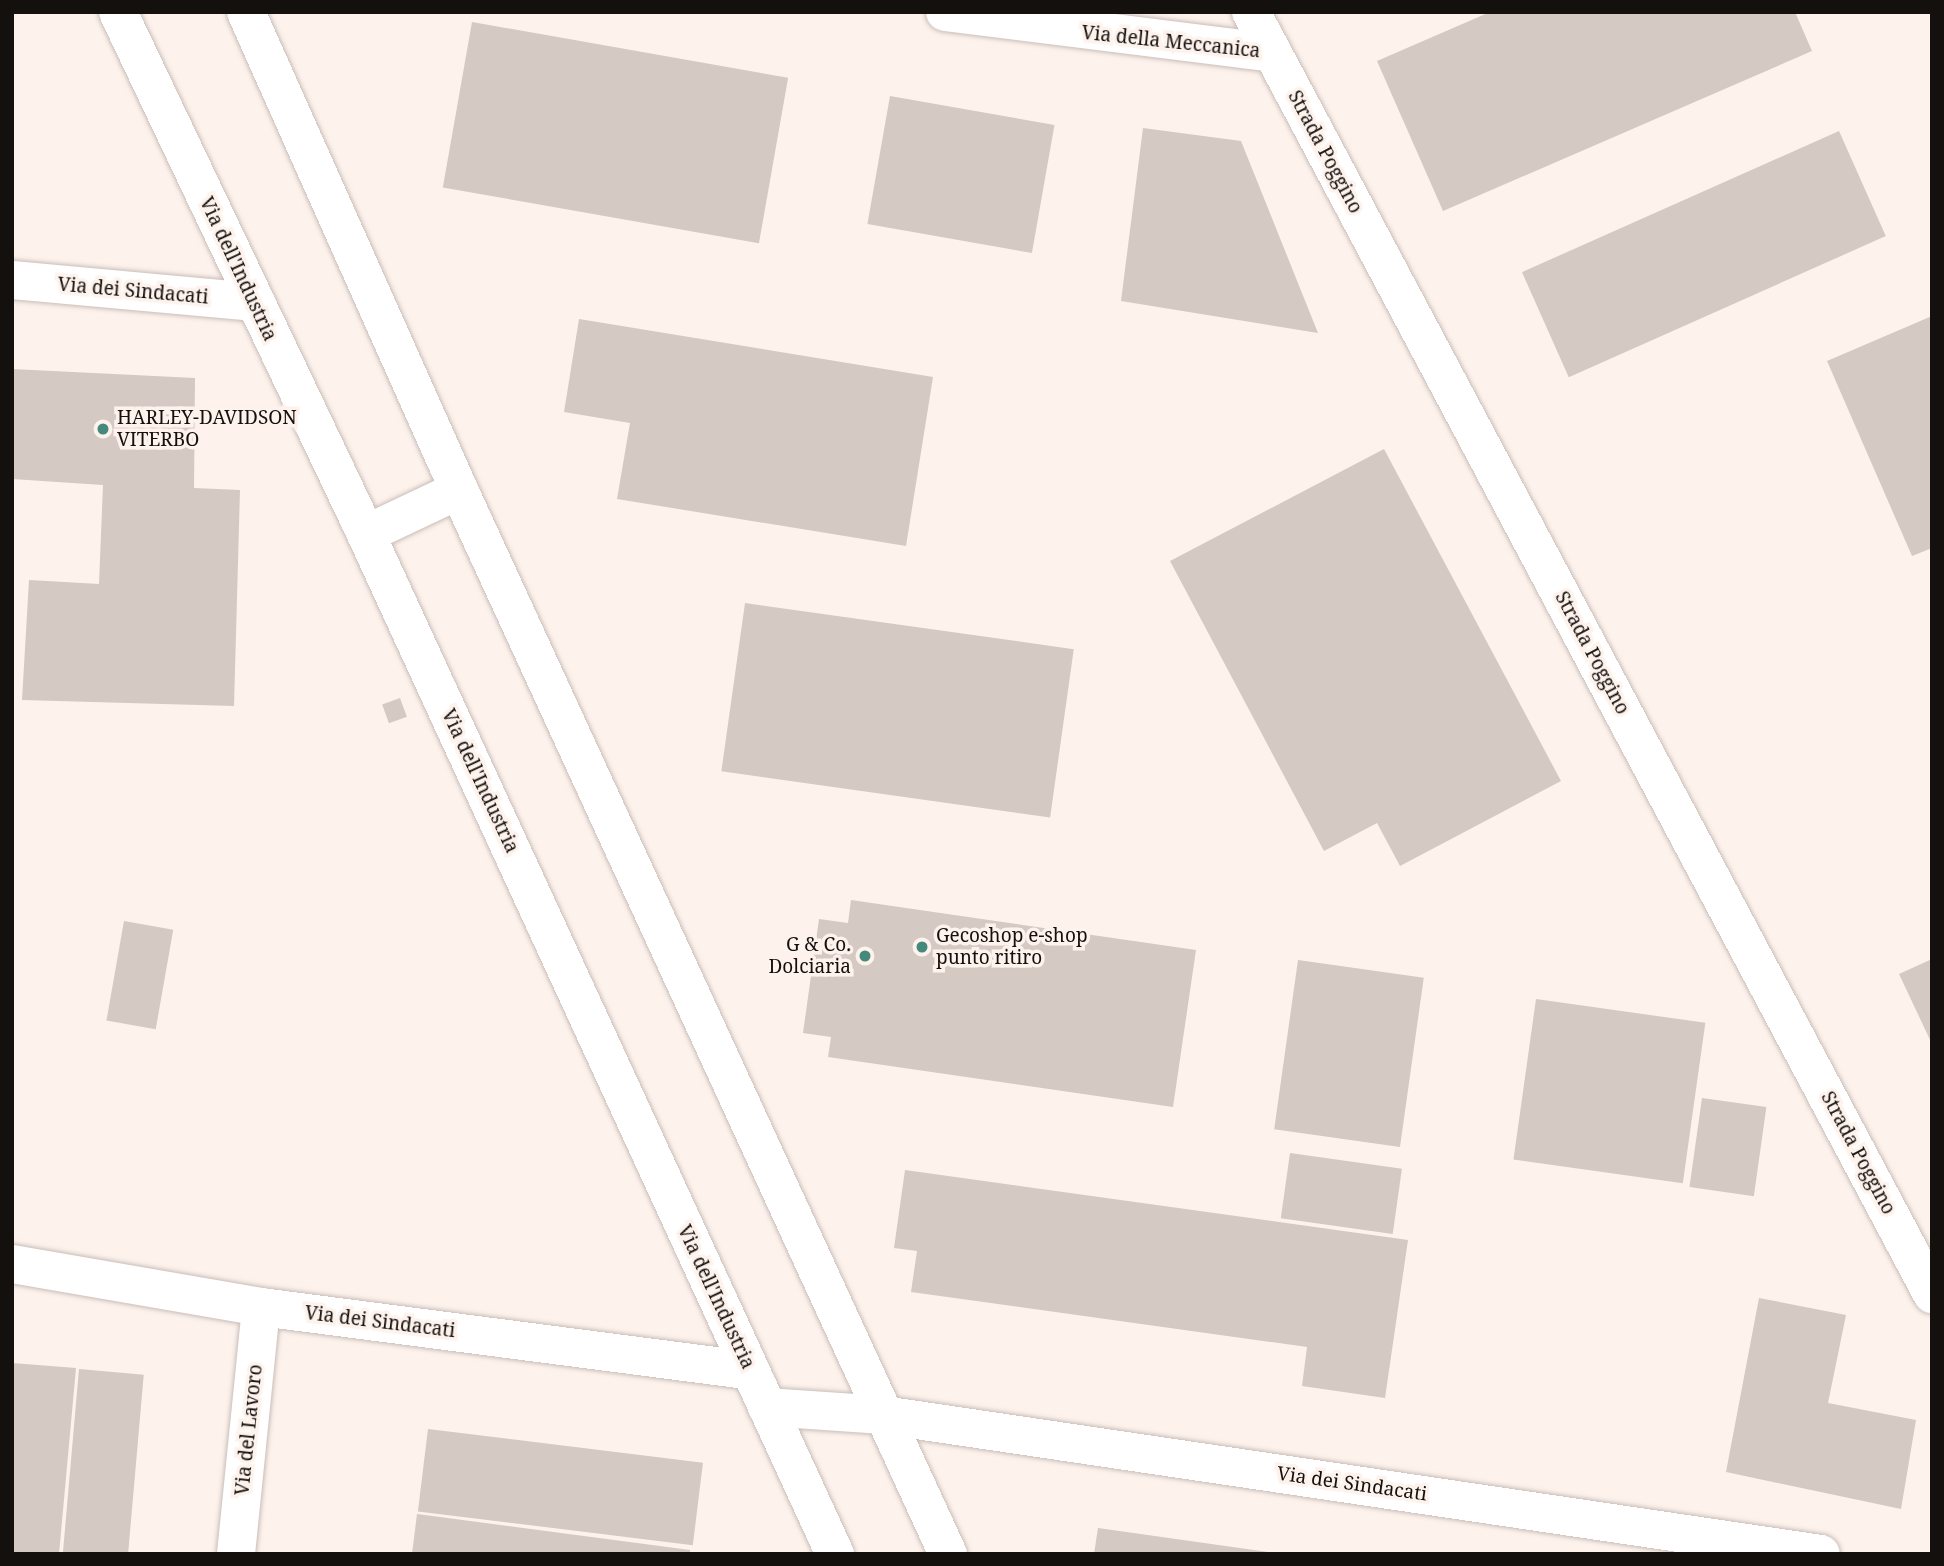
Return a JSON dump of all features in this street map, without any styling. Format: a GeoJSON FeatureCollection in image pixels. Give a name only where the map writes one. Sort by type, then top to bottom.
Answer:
{"type":"FeatureCollection","features":[{"type":"Feature","properties":{"kind":"street","name":"Via dell'Industria"},"geometry":{"type":"LineString","coordinates":[[118,12],[253,302],[366,534],[835,1554]]}},
{"type":"Feature","properties":{"kind":"street"},"geometry":{"type":"LineString","coordinates":[[246,12],[459,490],[948,1554]]}},
{"type":"Feature","properties":{"kind":"street","name":"Via della Meccanica"},"geometry":{"type":"LineString","coordinates":[[945,12],[1272,53]]}},
{"type":"Feature","properties":{"kind":"street","name":"Strada Poggino"},"geometry":{"type":"LineString","coordinates":[[1251,12],[1932,1294]]}},
{"type":"Feature","properties":{"kind":"street","name":"Via dei Sindacati"},"geometry":{"type":"LineString","coordinates":[[12,280],[253,302]]}},
{"type":"Feature","properties":{"kind":"street"},"geometry":{"type":"LineString","coordinates":[[366,534],[459,490]]}},
{"type":"Feature","properties":{"kind":"street","name":"Via dei Sindacati"},"geometry":{"type":"LineString","coordinates":[[12,1264],[261,1307],[750,1370]]}},
{"type":"Feature","properties":{"kind":"street","name":"Via del Lavoro"},"geometry":{"type":"LineString","coordinates":[[236,1554],[261,1307]]}},
{"type":"Feature","properties":{"kind":"street","name":"Via dei Sindacati"},"geometry":{"type":"LineString","coordinates":[[767,1407],[883,1415],[1821,1554]]}},
{"type":"Feature","properties":{"kind":"building"},"geometry":{"type":"Polygon","coordinates":[[[1490,12],[1795,12],[1812,51],[1443,211],[1377,61],[1490,12]]]}},
{"type":"Feature","properties":{"kind":"building"},"geometry":{"type":"Polygon","coordinates":[[[472,22],[788,78],[759,243],[443,187],[472,22]]]}},
{"type":"Feature","properties":{"kind":"building"},"geometry":{"type":"Polygon","coordinates":[[[890,96],[1054,125],[1032,253],[867,224],[890,96]]]}},
{"type":"Feature","properties":{"kind":"building"},"geometry":{"type":"Polygon","coordinates":[[[1143,128],[1241,141],[1318,333],[1121,301],[1143,128]]]}},
{"type":"Feature","properties":{"kind":"building"},"geometry":{"type":"Polygon","coordinates":[[[1839,131],[1886,236],[1569,377],[1522,272],[1839,131]]]}},
{"type":"Feature","properties":{"kind":"building"},"geometry":{"type":"Polygon","coordinates":[[[1932,316],[1932,548],[1912,556],[1827,361],[1932,316]]]}},
{"type":"Feature","properties":{"kind":"building"},"geometry":{"type":"Polygon","coordinates":[[[579,319],[933,377],[906,546],[617,499],[630,423],[564,412],[579,319]]]}},
{"type":"Feature","properties":{"kind":"building"},"geometry":{"type":"Polygon","coordinates":[[[12,369],[195,378],[194,488],[240,490],[234,706],[22,700],[29,580],[99,584],[103,485],[12,479],[12,369]]]}},
{"type":"Feature","properties":{"kind":"building"},"geometry":{"type":"Polygon","coordinates":[[[1384,449],[1561,781],[1400,866],[1377,823],[1324,851],[1170,561],[1384,449]]]}},
{"type":"Feature","properties":{"kind":"building"},"geometry":{"type":"Polygon","coordinates":[[[745,603],[1074,649],[1050,818],[721,771],[745,603]]]}},
{"type":"Feature","properties":{"kind":"building"},"geometry":{"type":"Polygon","coordinates":[[[400,698],[407,717],[389,723],[382,704],[400,698]]]}},
{"type":"Feature","properties":{"kind":"building"},"geometry":{"type":"Polygon","coordinates":[[[851,900],[1196,950],[1173,1107],[828,1057],[831,1037],[803,1033],[819,919],[848,923],[851,900]]]}},
{"type":"Feature","properties":{"kind":"building"},"geometry":{"type":"Polygon","coordinates":[[[124,921],[173,930],[156,1029],[106,1020],[124,921]]]}},
{"type":"Feature","properties":{"kind":"building"},"geometry":{"type":"Polygon","coordinates":[[[1932,959],[1932,1044],[1899,974],[1932,959]]]}},
{"type":"Feature","properties":{"kind":"building"},"geometry":{"type":"Polygon","coordinates":[[[1298,960],[1424,978],[1400,1147],[1274,1129],[1298,960]]]}},
{"type":"Feature","properties":{"kind":"building"},"geometry":{"type":"Polygon","coordinates":[[[1536,999],[1705,1023],[1683,1183],[1513,1159],[1536,999]]]}},
{"type":"Feature","properties":{"kind":"building"},"geometry":{"type":"Polygon","coordinates":[[[1702,1098],[1766,1107],[1754,1196],[1689,1187],[1702,1098]]]}},
{"type":"Feature","properties":{"kind":"building"},"geometry":{"type":"Polygon","coordinates":[[[1290,1153],[1402,1169],[1393,1234],[1281,1218],[1290,1153]]]}},
{"type":"Feature","properties":{"kind":"building"},"geometry":{"type":"Polygon","coordinates":[[[905,1170],[1408,1240],[1385,1398],[1302,1386],[1307,1347],[911,1292],[917,1251],[894,1248],[905,1170]]]}},
{"type":"Feature","properties":{"kind":"building"},"geometry":{"type":"Polygon","coordinates":[[[1759,1298],[1846,1315],[1828,1403],[1916,1420],[1901,1509],[1726,1472],[1759,1298]]]}},
{"type":"Feature","properties":{"kind":"building"},"geometry":{"type":"Polygon","coordinates":[[[12,1363],[76,1368],[59,1554],[12,1554],[12,1363]]]}},
{"type":"Feature","properties":{"kind":"building"},"geometry":{"type":"Polygon","coordinates":[[[79,1369],[144,1375],[128,1554],[63,1554],[79,1369]]]}},
{"type":"Feature","properties":{"kind":"building"},"geometry":{"type":"Polygon","coordinates":[[[428,1429],[703,1463],[693,1545],[418,1511],[428,1429]]]}},
{"type":"Feature","properties":{"kind":"building"},"geometry":{"type":"Polygon","coordinates":[[[417,1514],[690,1550],[690,1554],[412,1554],[417,1514]]]}},
{"type":"Feature","properties":{"kind":"building"},"geometry":{"type":"Polygon","coordinates":[[[1098,1528],[1268,1552],[1268,1554],[1094,1554],[1098,1528]]]}},
{"type":"Feature","properties":{"kind":"place","name":"HARLEY-DAVIDSON VITERBO"},"geometry":{"type":"Point","coordinates":[103,429]}},
{"type":"Feature","properties":{"kind":"place","name":"Gecoshop e-shop punto ritiro"},"geometry":{"type":"Point","coordinates":[922,947]}},
{"type":"Feature","properties":{"kind":"place","name":"G & Co. Dolciaria"},"geometry":{"type":"Point","coordinates":[865,956]}}]}
